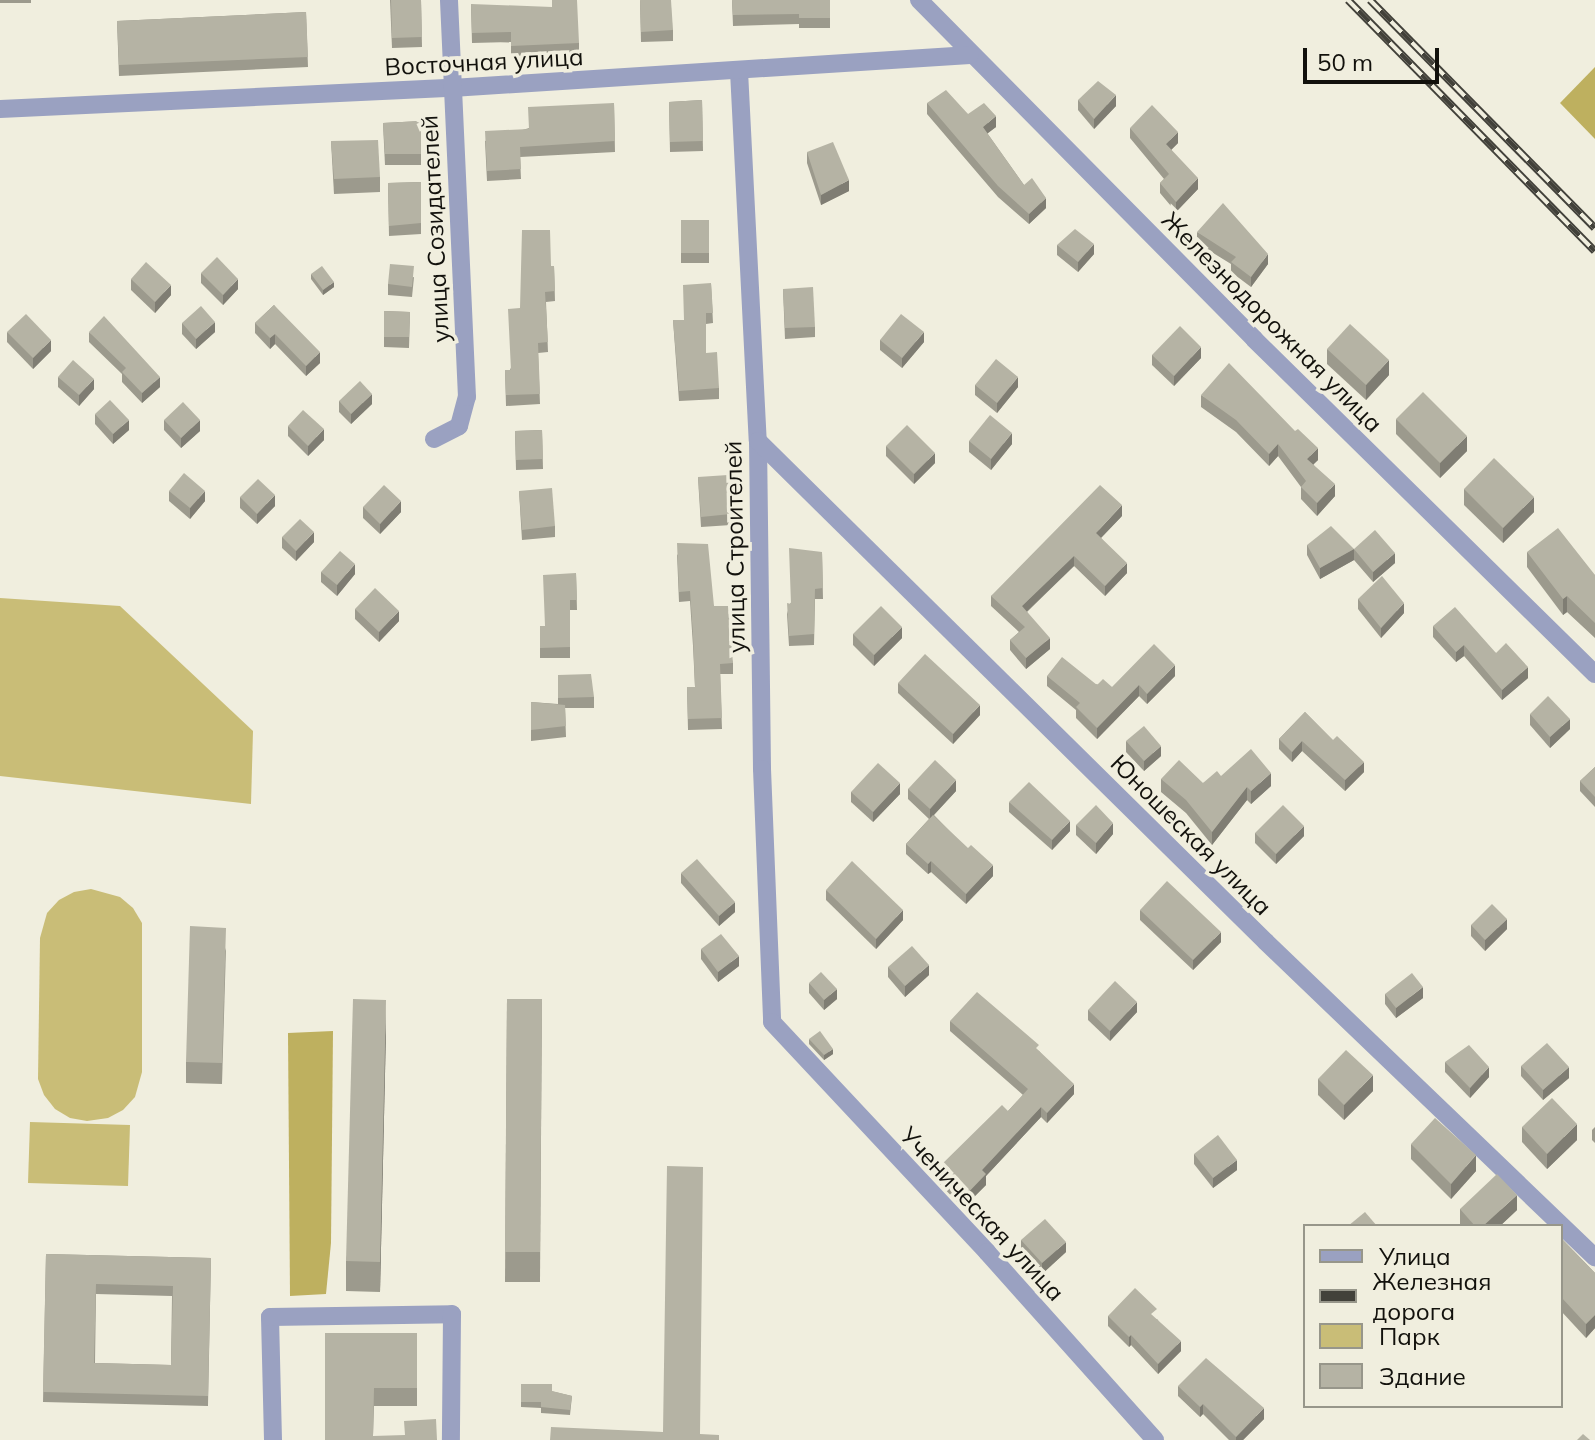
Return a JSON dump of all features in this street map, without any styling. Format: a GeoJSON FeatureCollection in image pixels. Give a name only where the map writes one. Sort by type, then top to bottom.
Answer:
{"type":"FeatureCollection","features":[{"type":"Feature","properties":{"kind":"street","name":"улица Созидателей"},"geometry":{"type":"LineString","coordinates":[[434,439],[459,426],[467,397],[449,0]]}},
{"type":"Feature","properties":{"kind":"street","name":"Железнодорожная улица"},"geometry":{"type":"LineString","coordinates":[[919,0],[970,55],[1595,674]]}},
{"type":"Feature","properties":{"kind":"street","name":"Восточная улица"},"geometry":{"type":"LineString","coordinates":[[0,109],[452,88],[970,55]]}},
{"type":"Feature","properties":{"kind":"street","name":"улица Строителей"},"geometry":{"type":"LineString","coordinates":[[739,71],[758,441],[762,769],[772,1022]]}},
{"type":"Feature","properties":{"kind":"street","name":"Юношеская улица"},"geometry":{"type":"LineString","coordinates":[[758,441],[1266,942],[1560,1224]]}},
{"type":"Feature","properties":{"kind":"street","name":"Ученическая улица"},"geometry":{"type":"LineString","coordinates":[[772,1022],[976,1240],[1155,1440]]}},
{"type":"Feature","properties":{"kind":"street","name":"Юношеская улица"},"geometry":{"type":"LineString","coordinates":[[1563,1227],[1595,1258]]}},
{"type":"Feature","properties":{"kind":"street"},"geometry":{"type":"LineString","coordinates":[[273,1440],[270,1317],[452,1314],[451,1440]]}},
{"type":"Feature","properties":{"kind":"green space"},"geometry":{"type":"Polygon","coordinates":[[[0,598],[120,606],[253,731],[251,804],[0,776],[0,598]]]}},
{"type":"Feature","properties":{"kind":"green space"},"geometry":{"type":"Polygon","coordinates":[[[91,889],[120,897],[133,908],[142,923],[142,1072],[135,1097],[123,1110],[108,1118],[87,1121],[70,1118],[55,1109],[44,1095],[38,1079],[40,938],[47,913],[59,900],[74,892],[91,889]]]}},
{"type":"Feature","properties":{"kind":"green space"},"geometry":{"type":"Polygon","coordinates":[[[30,1122],[130,1125],[128,1186],[28,1183],[30,1122]]]}},
{"type":"Feature","properties":{"kind":"shaded area"},"geometry":{"type":"Polygon","coordinates":[[[1595,67],[1595,139],[1560,103],[1595,67]]]}},
{"type":"Feature","properties":{"kind":"shaded area"},"geometry":{"type":"Polygon","coordinates":[[[333,1031],[331,1243],[326,1294],[290,1296],[288,1033],[333,1031]]]}},
{"type":"Feature","properties":{"kind":"building"},"geometry":{"type":"Polygon","coordinates":[[[391,0],[421,0],[422,37],[392,38],[391,0]]]}},
{"type":"Feature","properties":{"kind":"building"},"geometry":{"type":"Polygon","coordinates":[[[552,0],[577,0],[579,43],[511,46],[511,32],[472,33],[471,4],[552,7],[552,0]]]}},
{"type":"Feature","properties":{"kind":"building"},"geometry":{"type":"Polygon","coordinates":[[[640,0],[671,0],[673,30],[641,32],[640,0]]]}},
{"type":"Feature","properties":{"kind":"building"},"geometry":{"type":"Polygon","coordinates":[[[732,0],[830,0],[830,18],[799,18],[799,14],[733,15],[732,0]]]}},
{"type":"Feature","properties":{"kind":"building"},"geometry":{"type":"Polygon","coordinates":[[[306,12],[308,57],[119,65],[117,21],[306,12]]]}},
{"type":"Feature","properties":{"kind":"building"},"geometry":{"type":"Polygon","coordinates":[[[1098,81],[1116,95],[1094,119],[1078,100],[1098,81]]]}},
{"type":"Feature","properties":{"kind":"building"},"geometry":{"type":"Polygon","coordinates":[[[946,90],[968,114],[984,103],[996,116],[983,127],[1024,185],[1032,178],[1046,198],[1029,214],[998,186],[927,103],[946,90]]]}},
{"type":"Feature","properties":{"kind":"building"},"geometry":{"type":"Polygon","coordinates":[[[702,100],[703,141],[670,142],[669,102],[702,100]]]}},
{"type":"Feature","properties":{"kind":"building"},"geometry":{"type":"Polygon","coordinates":[[[614,103],[615,141],[520,147],[521,169],[487,171],[485,131],[529,129],[528,107],[614,103]]]}},
{"type":"Feature","properties":{"kind":"building"},"geometry":{"type":"Polygon","coordinates":[[[1152,105],[1178,132],[1166,144],[1198,178],[1176,202],[1160,183],[1169,174],[1130,128],[1152,105]]]}},
{"type":"Feature","properties":{"kind":"building"},"geometry":{"type":"Polygon","coordinates":[[[421,121],[421,154],[385,154],[383,123],[421,121]]]}},
{"type":"Feature","properties":{"kind":"building"},"geometry":{"type":"Polygon","coordinates":[[[378,140],[380,177],[334,179],[331,141],[378,140]]]}},
{"type":"Feature","properties":{"kind":"building"},"geometry":{"type":"Polygon","coordinates":[[[833,142],[849,180],[821,195],[807,152],[833,142]]]}},
{"type":"Feature","properties":{"kind":"building"},"geometry":{"type":"Polygon","coordinates":[[[421,182],[421,223],[389,226],[388,183],[421,182]]]}},
{"type":"Feature","properties":{"kind":"building"},"geometry":{"type":"Polygon","coordinates":[[[1223,203],[1268,254],[1251,277],[1231,262],[1236,257],[1197,232],[1223,203]]]}},
{"type":"Feature","properties":{"kind":"building"},"geometry":{"type":"Polygon","coordinates":[[[681,220],[709,220],[709,253],[681,253],[681,220]]]}},
{"type":"Feature","properties":{"kind":"building"},"geometry":{"type":"Polygon","coordinates":[[[1075,229],[1094,244],[1078,262],[1057,245],[1075,229]]]}},
{"type":"Feature","properties":{"kind":"building"},"geometry":{"type":"Polygon","coordinates":[[[522,230],[550,230],[555,291],[545,292],[548,342],[538,343],[540,394],[506,395],[505,370],[511,370],[508,309],[520,308],[522,230]]]}},
{"type":"Feature","properties":{"kind":"building"},"geometry":{"type":"Polygon","coordinates":[[[217,257],[238,279],[223,295],[201,273],[217,257]]]}},
{"type":"Feature","properties":{"kind":"building"},"geometry":{"type":"Polygon","coordinates":[[[146,262],[171,285],[155,302],[131,279],[146,262]]]}},
{"type":"Feature","properties":{"kind":"building"},"geometry":{"type":"Polygon","coordinates":[[[390,264],[414,266],[412,287],[388,284],[390,264]]]}},
{"type":"Feature","properties":{"kind":"building"},"geometry":{"type":"Polygon","coordinates":[[[322,266],[334,282],[323,290],[311,274],[322,266]]]}},
{"type":"Feature","properties":{"kind":"building"},"geometry":{"type":"Polygon","coordinates":[[[711,283],[713,313],[706,313],[706,353],[717,352],[719,388],[679,391],[673,320],[684,320],[683,285],[711,283]]]}},
{"type":"Feature","properties":{"kind":"building"},"geometry":{"type":"Polygon","coordinates":[[[813,287],[815,327],[785,328],[783,289],[813,287]]]}},
{"type":"Feature","properties":{"kind":"building"},"geometry":{"type":"Polygon","coordinates":[[[274,305],[320,352],[306,366],[275,334],[270,338],[255,323],[274,305]]]}},
{"type":"Feature","properties":{"kind":"building"},"geometry":{"type":"Polygon","coordinates":[[[201,306],[215,322],[196,339],[182,323],[201,306]]]}},
{"type":"Feature","properties":{"kind":"building"},"geometry":{"type":"Polygon","coordinates":[[[384,311],[410,312],[409,337],[384,337],[384,311]]]}},
{"type":"Feature","properties":{"kind":"building"},"geometry":{"type":"Polygon","coordinates":[[[26,314],[51,340],[33,358],[7,332],[26,314]]]}},
{"type":"Feature","properties":{"kind":"building"},"geometry":{"type":"Polygon","coordinates":[[[901,314],[924,332],[902,358],[880,340],[901,314]]]}},
{"type":"Feature","properties":{"kind":"building"},"geometry":{"type":"Polygon","coordinates":[[[104,316],[160,377],[142,393],[122,372],[126,368],[89,332],[104,316]]]}},
{"type":"Feature","properties":{"kind":"building"},"geometry":{"type":"Polygon","coordinates":[[[1350,324],[1389,360],[1366,385],[1327,349],[1350,324]]]}},
{"type":"Feature","properties":{"kind":"building"},"geometry":{"type":"Polygon","coordinates":[[[1180,326],[1201,347],[1174,376],[1152,355],[1180,326]]]}},
{"type":"Feature","properties":{"kind":"building"},"geometry":{"type":"Polygon","coordinates":[[[996,359],[1018,377],[997,403],[975,385],[996,359]]]}},
{"type":"Feature","properties":{"kind":"building"},"geometry":{"type":"Polygon","coordinates":[[[73,360],[94,379],[79,395],[58,377],[73,360]]]}},
{"type":"Feature","properties":{"kind":"building"},"geometry":{"type":"Polygon","coordinates":[[[1229,363],[1295,431],[1298,429],[1318,448],[1307,459],[1335,484],[1317,503],[1301,487],[1306,481],[1278,444],[1269,454],[1236,420],[1201,395],[1229,363]]]}},
{"type":"Feature","properties":{"kind":"building"},"geometry":{"type":"Polygon","coordinates":[[[360,381],[372,394],[351,414],[339,401],[360,381]]]}},
{"type":"Feature","properties":{"kind":"building"},"geometry":{"type":"Polygon","coordinates":[[[1423,392],[1467,436],[1440,463],[1396,419],[1423,392]]]}},
{"type":"Feature","properties":{"kind":"building"},"geometry":{"type":"Polygon","coordinates":[[[110,400],[129,420],[113,434],[95,414],[110,400]]]}},
{"type":"Feature","properties":{"kind":"building"},"geometry":{"type":"Polygon","coordinates":[[[183,402],[200,420],[181,438],[164,420],[183,402]]]}},
{"type":"Feature","properties":{"kind":"building"},"geometry":{"type":"Polygon","coordinates":[[[303,410],[324,429],[308,446],[288,426],[303,410]]]}},
{"type":"Feature","properties":{"kind":"building"},"geometry":{"type":"Polygon","coordinates":[[[990,415],[1012,433],[991,459],[969,441],[990,415]]]}},
{"type":"Feature","properties":{"kind":"building"},"geometry":{"type":"Polygon","coordinates":[[[907,425],[935,453],[914,474],[886,446],[907,425]]]}},
{"type":"Feature","properties":{"kind":"building"},"geometry":{"type":"Polygon","coordinates":[[[542,430],[543,459],[516,460],[515,431],[542,430]]]}},
{"type":"Feature","properties":{"kind":"building"},"geometry":{"type":"Polygon","coordinates":[[[1494,458],[1534,497],[1503,528],[1464,489],[1494,458]]]}},
{"type":"Feature","properties":{"kind":"building"},"geometry":{"type":"Polygon","coordinates":[[[184,473],[205,491],[190,508],[169,491],[184,473]]]}},
{"type":"Feature","properties":{"kind":"building"},"geometry":{"type":"Polygon","coordinates":[[[728,475],[731,514],[701,517],[698,477],[728,475]]]}},
{"type":"Feature","properties":{"kind":"building"},"geometry":{"type":"Polygon","coordinates":[[[258,479],[275,495],[257,514],[240,497],[258,479]]]}},
{"type":"Feature","properties":{"kind":"building"},"geometry":{"type":"Polygon","coordinates":[[[384,485],[401,501],[380,524],[363,507],[384,485]]]}},
{"type":"Feature","properties":{"kind":"building"},"geometry":{"type":"Polygon","coordinates":[[[1100,485],[1122,505],[1096,533],[1127,563],[1105,586],[1074,556],[1022,606],[1050,638],[1026,658],[1010,640],[1025,627],[991,596],[1100,485]]]}},
{"type":"Feature","properties":{"kind":"building"},"geometry":{"type":"Polygon","coordinates":[[[552,488],[555,526],[522,530],[519,491],[552,488]]]}},
{"type":"Feature","properties":{"kind":"building"},"geometry":{"type":"Polygon","coordinates":[[[300,519],[314,532],[296,551],[282,537],[300,519]]]}},
{"type":"Feature","properties":{"kind":"building"},"geometry":{"type":"Polygon","coordinates":[[[1331,526],[1354,549],[1320,568],[1307,545],[1331,526]]]}},
{"type":"Feature","properties":{"kind":"building"},"geometry":{"type":"Polygon","coordinates":[[[1558,528],[1595,575],[1595,623],[1567,596],[1563,599],[1527,552],[1558,528]]]}},
{"type":"Feature","properties":{"kind":"building"},"geometry":{"type":"Polygon","coordinates":[[[1375,530],[1395,553],[1373,572],[1354,549],[1375,530]]]}},
{"type":"Feature","properties":{"kind":"building"},"geometry":{"type":"Polygon","coordinates":[[[677,543],[708,544],[714,606],[728,606],[733,663],[720,664],[722,718],[688,719],[687,687],[695,687],[693,636],[690,591],[679,592],[677,543]]]}},
{"type":"Feature","properties":{"kind":"building"},"geometry":{"type":"Polygon","coordinates":[[[789,548],[822,552],[823,588],[815,589],[814,634],[789,636],[789,548]]]}},
{"type":"Feature","properties":{"kind":"building"},"geometry":{"type":"Polygon","coordinates":[[[340,551],[355,564],[337,585],[321,572],[340,551]]]}},
{"type":"Feature","properties":{"kind":"building"},"geometry":{"type":"Polygon","coordinates":[[[576,573],[577,600],[570,600],[570,647],[540,648],[540,626],[545,626],[543,575],[576,573]]]}},
{"type":"Feature","properties":{"kind":"building"},"geometry":{"type":"Polygon","coordinates":[[[1382,576],[1404,603],[1381,628],[1358,599],[1382,576]]]}},
{"type":"Feature","properties":{"kind":"building"},"geometry":{"type":"Polygon","coordinates":[[[375,588],[399,611],[379,632],[355,609],[375,588]]]}},
{"type":"Feature","properties":{"kind":"building"},"geometry":{"type":"Polygon","coordinates":[[[881,606],[902,627],[874,655],[853,634],[881,606]]]}},
{"type":"Feature","properties":{"kind":"building"},"geometry":{"type":"Polygon","coordinates":[[[1455,607],[1496,653],[1506,643],[1528,667],[1502,690],[1464,645],[1456,652],[1433,626],[1455,607]]]}},
{"type":"Feature","properties":{"kind":"building"},"geometry":{"type":"Polygon","coordinates":[[[1154,644],[1175,665],[1147,694],[1139,685],[1097,728],[1076,707],[1080,703],[1047,676],[1062,657],[1097,685],[1103,679],[1112,687],[1154,644]]]}},
{"type":"Feature","properties":{"kind":"building"},"geometry":{"type":"Polygon","coordinates":[[[925,654],[980,705],[953,734],[898,683],[925,654]]]}},
{"type":"Feature","properties":{"kind":"building"},"geometry":{"type":"Polygon","coordinates":[[[591,674],[594,697],[558,698],[558,675],[591,674]]]}},
{"type":"Feature","properties":{"kind":"building"},"geometry":{"type":"Polygon","coordinates":[[[1548,696],[1570,719],[1550,737],[1530,714],[1548,696]]]}},
{"type":"Feature","properties":{"kind":"building"},"geometry":{"type":"Polygon","coordinates":[[[531,702],[565,705],[566,726],[531,730],[531,702]]]}},
{"type":"Feature","properties":{"kind":"building"},"geometry":{"type":"Polygon","coordinates":[[[1305,712],[1333,740],[1337,736],[1364,762],[1345,780],[1302,741],[1292,752],[1279,739],[1305,712]]]}},
{"type":"Feature","properties":{"kind":"building"},"geometry":{"type":"Polygon","coordinates":[[[1144,726],[1161,746],[1144,761],[1126,741],[1144,726]]]}},
{"type":"Feature","properties":{"kind":"building"},"geometry":{"type":"Polygon","coordinates":[[[1251,749],[1271,773],[1251,791],[1247,787],[1212,832],[1186,800],[1161,779],[1179,760],[1203,783],[1217,771],[1221,776],[1251,749]]]}},
{"type":"Feature","properties":{"kind":"building"},"geometry":{"type":"Polygon","coordinates":[[[935,760],[956,780],[930,809],[908,789],[935,760]]]}},
{"type":"Feature","properties":{"kind":"building"},"geometry":{"type":"Polygon","coordinates":[[[878,763],[900,783],[873,812],[851,792],[878,763]]]}},
{"type":"Feature","properties":{"kind":"building"},"geometry":{"type":"Polygon","coordinates":[[[1595,767],[1595,797],[1580,781],[1595,767]]]}},
{"type":"Feature","properties":{"kind":"building"},"geometry":{"type":"Polygon","coordinates":[[[1029,782],[1070,821],[1052,840],[1009,802],[1029,782]]]}},
{"type":"Feature","properties":{"kind":"building"},"geometry":{"type":"Polygon","coordinates":[[[1096,805],[1113,823],[1096,843],[1076,825],[1096,805]]]}},
{"type":"Feature","properties":{"kind":"building"},"geometry":{"type":"Polygon","coordinates":[[[1283,805],[1304,826],[1276,854],[1255,833],[1283,805]]]}},
{"type":"Feature","properties":{"kind":"building"},"geometry":{"type":"Polygon","coordinates":[[[933,815],[968,848],[971,845],[993,865],[966,894],[931,861],[928,864],[906,844],[933,815]]]}},
{"type":"Feature","properties":{"kind":"building"},"geometry":{"type":"Polygon","coordinates":[[[697,859],[735,902],[719,916],[681,873],[697,859]]]}},
{"type":"Feature","properties":{"kind":"building"},"geometry":{"type":"Polygon","coordinates":[[[852,861],[903,910],[876,939],[826,890],[852,861]]]}},
{"type":"Feature","properties":{"kind":"building"},"geometry":{"type":"Polygon","coordinates":[[[1167,881],[1221,932],[1193,960],[1140,910],[1167,881]]]}},
{"type":"Feature","properties":{"kind":"building"},"geometry":{"type":"Polygon","coordinates":[[[1492,904],[1507,919],[1485,940],[1471,925],[1492,904]]]}},
{"type":"Feature","properties":{"kind":"building"},"geometry":{"type":"Polygon","coordinates":[[[190,926],[226,928],[222,1063],[186,1062],[190,926]]]}},
{"type":"Feature","properties":{"kind":"building"},"geometry":{"type":"Polygon","coordinates":[[[721,934],[739,956],[718,972],[701,949],[721,934]]]}},
{"type":"Feature","properties":{"kind":"building"},"geometry":{"type":"Polygon","coordinates":[[[912,946],[929,965],[905,986],[888,967],[912,946]]]}},
{"type":"Feature","properties":{"kind":"building"},"geometry":{"type":"Polygon","coordinates":[[[821,972],[837,989],[824,1000],[809,983],[821,972]]]}},
{"type":"Feature","properties":{"kind":"building"},"geometry":{"type":"Polygon","coordinates":[[[1412,973],[1423,987],[1396,1008],[1385,994],[1412,973]]]}},
{"type":"Feature","properties":{"kind":"building"},"geometry":{"type":"Polygon","coordinates":[[[1115,981],[1137,1002],[1110,1031],[1088,1010],[1115,981]]]}},
{"type":"Feature","properties":{"kind":"building"},"geometry":{"type":"Polygon","coordinates":[[[977,992],[1039,1045],[1036,1048],[1074,1084],[1047,1113],[1041,1107],[982,1170],[986,1174],[963,1198],[936,1170],[1002,1105],[1008,1111],[1028,1089],[950,1021],[977,992]]]}},
{"type":"Feature","properties":{"kind":"building"},"geometry":{"type":"Polygon","coordinates":[[[353,999],[386,1000],[380,1262],[346,1261],[353,999]]]}},
{"type":"Feature","properties":{"kind":"building"},"geometry":{"type":"Polygon","coordinates":[[[507,999],[542,999],[540,1252],[505,1252],[507,999]]]}},
{"type":"Feature","properties":{"kind":"building"},"geometry":{"type":"Polygon","coordinates":[[[820,1031],[833,1049],[824,1055],[809,1039],[820,1031]]]}},
{"type":"Feature","properties":{"kind":"building"},"geometry":{"type":"Polygon","coordinates":[[[1547,1043],[1569,1067],[1543,1090],[1521,1066],[1547,1043]]]}},
{"type":"Feature","properties":{"kind":"building"},"geometry":{"type":"Polygon","coordinates":[[[1469,1045],[1489,1067],[1470,1088],[1445,1062],[1469,1045]]]}},
{"type":"Feature","properties":{"kind":"building"},"geometry":{"type":"Polygon","coordinates":[[[1346,1050],[1373,1075],[1344,1105],[1318,1079],[1346,1050]]]}},
{"type":"Feature","properties":{"kind":"building"},"geometry":{"type":"Polygon","coordinates":[[[1552,1098],[1577,1124],[1547,1154],[1522,1127],[1552,1098]]]}},
{"type":"Feature","properties":{"kind":"building"},"geometry":{"type":"Polygon","coordinates":[[[1435,1118],[1476,1155],[1451,1184],[1411,1144],[1435,1118]]]}},
{"type":"Feature","properties":{"kind":"building"},"geometry":{"type":"Polygon","coordinates":[[[1218,1135],[1237,1160],[1213,1178],[1194,1154],[1218,1135]]]}},
{"type":"Feature","properties":{"kind":"building"},"geometry":{"type":"Polygon","coordinates":[[[667,1166],[703,1167],[700,1434],[719,1435],[719,1440],[550,1440],[551,1427],[663,1432],[667,1166]]]}},
{"type":"Feature","properties":{"kind":"building"},"geometry":{"type":"Polygon","coordinates":[[[1497,1174],[1517,1195],[1485,1224],[1473,1224],[1460,1209],[1497,1174]]]}},
{"type":"Feature","properties":{"kind":"building"},"geometry":{"type":"Polygon","coordinates":[[[1365,1212],[1375,1224],[1350,1224],[1365,1212]]]}},
{"type":"Feature","properties":{"kind":"building"},"geometry":{"type":"Polygon","coordinates":[[[1045,1219],[1066,1242],[1042,1263],[1021,1240],[1045,1219]]]}},
{"type":"Feature","properties":{"kind":"building"},"geometry":{"type":"Polygon","coordinates":[[[1563,1240],[1595,1273],[1595,1315],[1586,1324],[1563,1299],[1563,1240]]]}},
{"type":"Feature","properties":{"kind":"building"},"geometry":{"type":"Polygon","coordinates":[[[46,1254],[211,1258],[208,1396],[43,1392],[46,1254]],[[96,1284],[94,1363],[171,1365],[173,1286],[96,1284]]]}},
{"type":"Feature","properties":{"kind":"building"},"geometry":{"type":"Polygon","coordinates":[[[1135,1288],[1157,1309],[1151,1314],[1181,1341],[1158,1364],[1108,1316],[1135,1288]]]}},
{"type":"Feature","properties":{"kind":"building"},"geometry":{"type":"Polygon","coordinates":[[[325,1333],[417,1333],[417,1388],[374,1388],[373,1436],[405,1435],[404,1421],[436,1419],[437,1440],[325,1440],[325,1333]]]}},
{"type":"Feature","properties":{"kind":"building"},"geometry":{"type":"Polygon","coordinates":[[[1206,1358],[1264,1408],[1236,1437],[1203,1404],[1200,1407],[1178,1386],[1206,1358]]]}},
{"type":"Feature","properties":{"kind":"building"},"geometry":{"type":"Polygon","coordinates":[[[521,1384],[552,1384],[552,1391],[572,1396],[570,1410],[541,1407],[541,1402],[521,1402],[521,1384]]]}},
{"type":"Feature","properties":{"kind":"railway"},"geometry":{"type":"LineString","coordinates":[[1348,0],[1595,251]]}},
{"type":"Feature","properties":{"kind":"railway"},"geometry":{"type":"LineString","coordinates":[[1370,0],[1595,228]]}}]}
